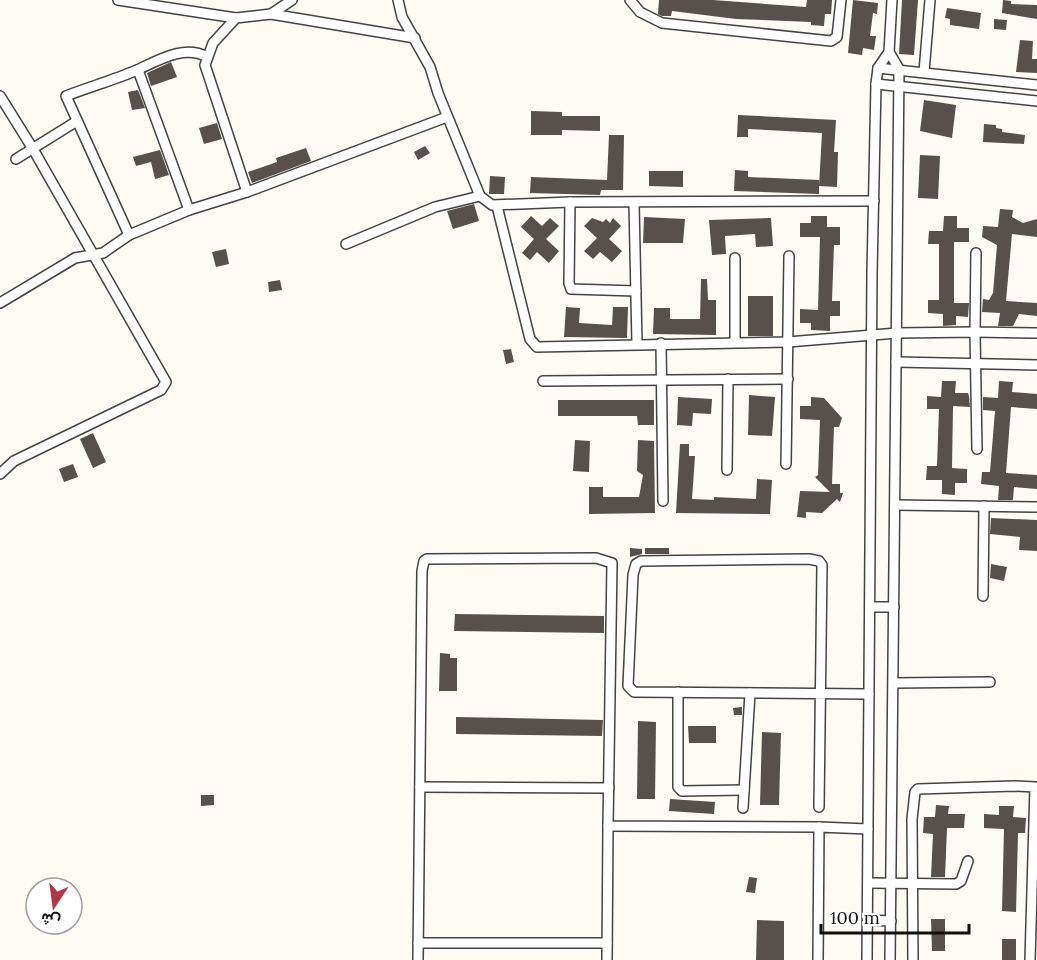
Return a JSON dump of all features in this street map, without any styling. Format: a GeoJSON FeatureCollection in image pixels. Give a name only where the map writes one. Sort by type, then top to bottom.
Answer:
{"type":"FeatureCollection","features":[{"type":"Feature","properties":{"kind":"street"},"geometry":{"type":"LineString","coordinates":[[118,0],[236,18],[272,14],[415,38]]}},
{"type":"Feature","properties":{"kind":"street"},"geometry":{"type":"LineString","coordinates":[[272,14],[292,0]]}},
{"type":"Feature","properties":{"kind":"street"},"geometry":{"type":"LineString","coordinates":[[398,0],[402,17],[430,67],[447,117],[480,196],[487,203],[497,206],[570,202],[874,201]]}},
{"type":"Feature","properties":{"kind":"street"},"geometry":{"type":"LineString","coordinates":[[630,0],[645,16],[662,23],[831,41],[837,37],[841,0]]}},
{"type":"Feature","properties":{"kind":"street"},"geometry":{"type":"LineString","coordinates":[[867,960],[876,84],[878,68],[889,52],[892,0]]}},
{"type":"Feature","properties":{"kind":"street"},"geometry":{"type":"LineString","coordinates":[[924,72],[930,0]]}},
{"type":"Feature","properties":{"kind":"street"},"geometry":{"type":"LineString","coordinates":[[236,18],[213,43],[205,65],[247,192]]}},
{"type":"Feature","properties":{"kind":"street"},"geometry":{"type":"LineString","coordinates":[[129,235],[66,96],[138,70],[151,61],[188,52],[207,57]]}},
{"type":"Feature","properties":{"kind":"street"},"geometry":{"type":"LineString","coordinates":[[889,52],[899,69],[890,960]]}},
{"type":"Feature","properties":{"kind":"street"},"geometry":{"type":"LineString","coordinates":[[878,68],[1037,85]]}},
{"type":"Feature","properties":{"kind":"street"},"geometry":{"type":"LineString","coordinates":[[138,70],[189,210]]}},
{"type":"Feature","properties":{"kind":"street"},"geometry":{"type":"LineString","coordinates":[[876,84],[1037,101]]}},
{"type":"Feature","properties":{"kind":"street"},"geometry":{"type":"LineString","coordinates":[[0,96],[33,149],[91,255],[166,382],[164,387],[14,461],[0,474]]}},
{"type":"Feature","properties":{"kind":"street"},"geometry":{"type":"LineString","coordinates":[[0,303],[75,258],[103,253],[129,235],[189,210],[247,192],[447,117]]}},
{"type":"Feature","properties":{"kind":"street"},"geometry":{"type":"LineString","coordinates":[[16,159],[77,121]]}},
{"type":"Feature","properties":{"kind":"street"},"geometry":{"type":"LineString","coordinates":[[346,244],[426,210],[480,196]]}},
{"type":"Feature","properties":{"kind":"street"},"geometry":{"type":"LineString","coordinates":[[570,202],[571,289],[636,291]]}},
{"type":"Feature","properties":{"kind":"street"},"geometry":{"type":"LineString","coordinates":[[634,203],[637,344]]}},
{"type":"Feature","properties":{"kind":"street"},"geometry":{"type":"LineString","coordinates":[[497,206],[533,345],[545,348],[662,343],[788,342],[897,333],[1037,333]]}},
{"type":"Feature","properties":{"kind":"street"},"geometry":{"type":"LineString","coordinates":[[976,253],[977,449]]}},
{"type":"Feature","properties":{"kind":"street"},"geometry":{"type":"LineString","coordinates":[[786,464],[789,256]]}},
{"type":"Feature","properties":{"kind":"street"},"geometry":{"type":"LineString","coordinates":[[735,258],[735,342]]}},
{"type":"Feature","properties":{"kind":"street"},"geometry":{"type":"LineString","coordinates":[[662,343],[663,501]]}},
{"type":"Feature","properties":{"kind":"street"},"geometry":{"type":"LineString","coordinates":[[896,362],[1037,365]]}},
{"type":"Feature","properties":{"kind":"street"},"geometry":{"type":"LineString","coordinates":[[543,381],[662,378],[788,379]]}},
{"type":"Feature","properties":{"kind":"street"},"geometry":{"type":"LineString","coordinates":[[727,470],[728,379]]}},
{"type":"Feature","properties":{"kind":"street"},"geometry":{"type":"LineString","coordinates":[[895,505],[1037,507]]}},
{"type":"Feature","properties":{"kind":"street"},"geometry":{"type":"LineString","coordinates":[[983,596],[984,506]]}},
{"type":"Feature","properties":{"kind":"street"},"geometry":{"type":"LineString","coordinates":[[418,960],[424,561],[596,558],[608,560],[613,567],[607,960]]}},
{"type":"Feature","properties":{"kind":"street"},"geometry":{"type":"LineString","coordinates":[[819,807],[822,694],[822,565],[819,561],[809,559],[641,561],[636,564],[633,575],[628,686],[634,692],[822,694],[869,694]]}},
{"type":"Feature","properties":{"kind":"street"},"geometry":{"type":"LineString","coordinates":[[870,607],[894,607]]}},
{"type":"Feature","properties":{"kind":"street"},"geometry":{"type":"LineString","coordinates":[[894,683],[990,682]]}},
{"type":"Feature","properties":{"kind":"street"},"geometry":{"type":"LineString","coordinates":[[678,692],[678,787],[682,791],[744,790]]}},
{"type":"Feature","properties":{"kind":"street"},"geometry":{"type":"LineString","coordinates":[[743,808],[750,693]]}},
{"type":"Feature","properties":{"kind":"street"},"geometry":{"type":"LineString","coordinates":[[913,960],[911,883],[913,800],[918,789],[1014,786],[1035,788],[1035,894],[1030,960]]}},
{"type":"Feature","properties":{"kind":"street"},"geometry":{"type":"LineString","coordinates":[[420,787],[609,788]]}},
{"type":"Feature","properties":{"kind":"street"},"geometry":{"type":"LineString","coordinates":[[608,826],[868,829]]}},
{"type":"Feature","properties":{"kind":"street"},"geometry":{"type":"LineString","coordinates":[[818,960],[819,827]]}},
{"type":"Feature","properties":{"kind":"street"},"geometry":{"type":"LineString","coordinates":[[868,883],[956,884],[961,881],[968,861]]}},
{"type":"Feature","properties":{"kind":"street"},"geometry":{"type":"LineString","coordinates":[[868,920],[891,921]]}},
{"type":"Feature","properties":{"kind":"street"},"geometry":{"type":"LineString","coordinates":[[418,943],[607,943]]}},
{"type":"Feature","properties":{"kind":"building"},"geometry":{"type":"Polygon","coordinates":[[[659,0],[713,0],[806,7],[807,0],[832,0],[831,14],[825,14],[824,26],[811,25],[811,22],[736,19],[672,11],[671,16],[662,16],[658,14],[659,0]]]}},
{"type":"Feature","properties":{"kind":"building"},"geometry":{"type":"Polygon","coordinates":[[[853,0],[878,3],[877,14],[873,13],[870,36],[876,36],[874,50],[863,48],[862,55],[848,53],[853,0]]]}},
{"type":"Feature","properties":{"kind":"building"},"geometry":{"type":"Polygon","coordinates":[[[902,0],[918,0],[914,55],[899,54],[902,0]]]}},
{"type":"Feature","properties":{"kind":"building"},"geometry":{"type":"Polygon","coordinates":[[[1003,0],[1011,1],[1011,4],[1037,5],[1037,19],[1002,13],[1003,0]]]}},
{"type":"Feature","properties":{"kind":"building"},"geometry":{"type":"Polygon","coordinates":[[[947,8],[981,13],[979,29],[950,25],[950,19],[945,18],[947,8]]]}},
{"type":"Feature","properties":{"kind":"building"},"geometry":{"type":"Polygon","coordinates":[[[994,19],[1007,20],[1006,30],[994,29],[994,19]]]}},
{"type":"Feature","properties":{"kind":"building"},"geometry":{"type":"Polygon","coordinates":[[[1020,40],[1033,41],[1032,59],[1037,59],[1037,73],[1016,72],[1020,40]]]}},
{"type":"Feature","properties":{"kind":"building"},"geometry":{"type":"Polygon","coordinates":[[[171,62],[177,77],[151,86],[147,73],[171,62]]]}},
{"type":"Feature","properties":{"kind":"building"},"geometry":{"type":"Polygon","coordinates":[[[138,90],[145,108],[132,110],[128,92],[138,90]]]}},
{"type":"Feature","properties":{"kind":"building"},"geometry":{"type":"Polygon","coordinates":[[[924,100],[956,105],[952,138],[920,131],[924,100]]]}},
{"type":"Feature","properties":{"kind":"building"},"geometry":{"type":"Polygon","coordinates":[[[531,111],[562,112],[562,116],[600,116],[600,131],[562,130],[562,135],[531,135],[531,111]]]}},
{"type":"Feature","properties":{"kind":"building"},"geometry":{"type":"Polygon","coordinates":[[[738,115],[836,120],[834,152],[838,152],[837,187],[819,186],[822,133],[748,129],[748,137],[737,137],[738,115]]]}},
{"type":"Feature","properties":{"kind":"building"},"geometry":{"type":"Polygon","coordinates":[[[217,123],[222,139],[204,144],[199,128],[217,123]]]}},
{"type":"Feature","properties":{"kind":"building"},"geometry":{"type":"Polygon","coordinates":[[[984,124],[996,125],[996,128],[1002,129],[1002,132],[1025,135],[1024,144],[983,142],[984,124]]]}},
{"type":"Feature","properties":{"kind":"building"},"geometry":{"type":"Polygon","coordinates":[[[609,135],[624,135],[623,190],[601,190],[600,195],[530,193],[531,177],[607,180],[609,135]]]}},
{"type":"Feature","properties":{"kind":"building"},"geometry":{"type":"Polygon","coordinates":[[[425,146],[430,153],[418,160],[414,152],[425,146]]]}},
{"type":"Feature","properties":{"kind":"building"},"geometry":{"type":"Polygon","coordinates":[[[306,148],[311,161],[252,183],[248,172],[277,162],[276,158],[306,148]]]}},
{"type":"Feature","properties":{"kind":"building"},"geometry":{"type":"Polygon","coordinates":[[[160,150],[169,175],[155,179],[151,162],[136,166],[133,157],[160,150]]]}},
{"type":"Feature","properties":{"kind":"building"},"geometry":{"type":"Polygon","coordinates":[[[920,155],[940,156],[938,199],[918,198],[920,155]]]}},
{"type":"Feature","properties":{"kind":"building"},"geometry":{"type":"Polygon","coordinates":[[[735,170],[748,171],[748,177],[819,180],[819,194],[734,191],[735,170]]]}},
{"type":"Feature","properties":{"kind":"building"},"geometry":{"type":"Polygon","coordinates":[[[649,171],[683,171],[683,187],[649,186],[649,171]]]}},
{"type":"Feature","properties":{"kind":"building"},"geometry":{"type":"Polygon","coordinates":[[[490,176],[505,177],[504,194],[489,194],[490,176]]]}},
{"type":"Feature","properties":{"kind":"building"},"geometry":{"type":"Polygon","coordinates":[[[474,204],[479,221],[453,229],[447,211],[474,204]]]}},
{"type":"Feature","properties":{"kind":"building"},"geometry":{"type":"Polygon","coordinates":[[[1000,209],[1013,210],[1012,217],[1023,223],[1037,219],[1037,237],[1012,234],[1006,301],[1037,303],[1037,316],[1019,314],[1013,326],[998,326],[1000,313],[982,312],[983,299],[989,300],[993,293],[997,245],[982,237],[983,226],[998,227],[1000,209]]]}},
{"type":"Feature","properties":{"kind":"building"},"geometry":{"type":"Polygon","coordinates":[[[531,216],[542,226],[550,218],[559,226],[546,239],[559,251],[549,263],[537,252],[530,260],[522,253],[534,239],[521,227],[531,216]]]}},
{"type":"Feature","properties":{"kind":"building"},"geometry":{"type":"Polygon","coordinates":[[[811,216],[827,216],[827,227],[840,227],[840,245],[834,245],[832,301],[840,301],[840,316],[830,316],[830,331],[811,330],[811,323],[800,323],[800,309],[818,310],[820,237],[800,237],[800,223],[811,223],[811,216]]]}},
{"type":"Feature","properties":{"kind":"building"},"geometry":{"type":"Polygon","coordinates":[[[944,216],[957,216],[957,228],[969,228],[969,242],[954,242],[954,303],[969,303],[968,317],[956,316],[956,325],[943,326],[943,314],[928,313],[928,300],[939,300],[939,244],[928,244],[929,231],[943,231],[944,216]]]}},
{"type":"Feature","properties":{"kind":"building"},"geometry":{"type":"Polygon","coordinates":[[[644,217],[685,219],[683,243],[643,243],[644,217]]]}},
{"type":"Feature","properties":{"kind":"building"},"geometry":{"type":"Polygon","coordinates":[[[592,218],[603,222],[606,219],[610,223],[613,218],[621,226],[609,239],[622,251],[612,262],[600,252],[593,259],[584,251],[597,238],[584,226],[592,218]]]}},
{"type":"Feature","properties":{"kind":"building"},"geometry":{"type":"Polygon","coordinates":[[[771,218],[773,246],[756,247],[755,234],[725,236],[726,254],[712,255],[709,220],[771,218]]]}},
{"type":"Feature","properties":{"kind":"building"},"geometry":{"type":"Polygon","coordinates":[[[226,249],[229,264],[216,267],[212,252],[226,249]]]}},
{"type":"Feature","properties":{"kind":"building"},"geometry":{"type":"Polygon","coordinates":[[[701,279],[707,279],[708,300],[716,300],[716,335],[653,334],[654,308],[670,308],[670,319],[700,319],[701,279]]]}},
{"type":"Feature","properties":{"kind":"building"},"geometry":{"type":"Polygon","coordinates":[[[280,280],[282,290],[269,292],[268,282],[280,280]]]}},
{"type":"Feature","properties":{"kind":"building"},"geometry":{"type":"Polygon","coordinates":[[[748,296],[773,296],[773,336],[748,336],[748,296]]]}},
{"type":"Feature","properties":{"kind":"building"},"geometry":{"type":"Polygon","coordinates":[[[566,307],[580,308],[579,323],[612,325],[613,307],[628,307],[627,338],[564,337],[566,307]]]}},
{"type":"Feature","properties":{"kind":"building"},"geometry":{"type":"Polygon","coordinates":[[[511,349],[514,362],[506,364],[503,350],[511,349]]]}},
{"type":"Feature","properties":{"kind":"building"},"geometry":{"type":"Polygon","coordinates":[[[942,381],[956,381],[955,393],[968,393],[969,396],[970,407],[953,406],[952,468],[967,469],[967,483],[955,483],[955,495],[942,494],[942,480],[926,480],[927,466],[937,466],[939,409],[927,409],[927,396],[941,397],[942,381]]]}},
{"type":"Feature","properties":{"kind":"building"},"geometry":{"type":"Polygon","coordinates":[[[999,381],[1013,382],[1012,392],[1037,394],[1037,409],[1011,407],[1006,473],[1037,475],[1037,489],[1014,487],[1013,500],[998,500],[999,486],[981,484],[982,472],[990,472],[995,411],[983,410],[983,397],[998,398],[999,381]]]}},
{"type":"Feature","properties":{"kind":"building"},"geometry":{"type":"Polygon","coordinates":[[[749,395],[775,397],[772,436],[748,435],[749,395]]]}},
{"type":"Feature","properties":{"kind":"building"},"geometry":{"type":"Polygon","coordinates":[[[678,397],[712,399],[711,414],[693,413],[692,426],[677,425],[678,397]]]}},
{"type":"Feature","properties":{"kind":"building"},"geometry":{"type":"Polygon","coordinates":[[[811,397],[824,398],[842,418],[839,427],[834,427],[832,484],[840,484],[840,493],[843,493],[840,502],[837,499],[822,513],[806,512],[806,518],[797,517],[800,491],[830,492],[815,477],[818,475],[820,420],[800,419],[800,406],[811,406],[811,397]]]}},
{"type":"Feature","properties":{"kind":"building"},"geometry":{"type":"Polygon","coordinates":[[[558,400],[654,400],[654,425],[638,425],[637,416],[558,416],[558,400]]]}},
{"type":"Feature","properties":{"kind":"building"},"geometry":{"type":"Polygon","coordinates":[[[93,433],[106,462],[93,468],[80,439],[93,433]]]}},
{"type":"Feature","properties":{"kind":"building"},"geometry":{"type":"Polygon","coordinates":[[[575,440],[590,441],[589,472],[573,471],[575,440]]]}},
{"type":"Feature","properties":{"kind":"building"},"geometry":{"type":"Polygon","coordinates":[[[638,440],[654,441],[655,513],[589,514],[589,487],[603,487],[603,497],[639,497],[643,475],[637,471],[638,440]]]}},
{"type":"Feature","properties":{"kind":"building"},"geometry":{"type":"Polygon","coordinates":[[[680,444],[689,444],[689,456],[695,456],[692,499],[714,500],[714,497],[756,499],[757,479],[772,480],[770,514],[676,513],[680,444]]]}},
{"type":"Feature","properties":{"kind":"building"},"geometry":{"type":"Polygon","coordinates":[[[73,464],[78,477],[64,482],[59,469],[73,464]]]}},
{"type":"Feature","properties":{"kind":"building"},"geometry":{"type":"Polygon","coordinates":[[[991,518],[1037,520],[1037,551],[1019,550],[1020,537],[990,534],[991,518]]]}},
{"type":"Feature","properties":{"kind":"building"},"geometry":{"type":"Polygon","coordinates":[[[630,548],[642,549],[642,554],[630,557],[630,548]]]}},
{"type":"Feature","properties":{"kind":"building"},"geometry":{"type":"Polygon","coordinates":[[[645,548],[669,548],[669,554],[645,554],[645,548]]]}},
{"type":"Feature","properties":{"kind":"building"},"geometry":{"type":"Polygon","coordinates":[[[991,564],[1007,567],[1004,581],[990,578],[991,564]]]}},
{"type":"Feature","properties":{"kind":"building"},"geometry":{"type":"Polygon","coordinates":[[[455,614],[604,616],[604,633],[454,631],[455,614]]]}},
{"type":"Feature","properties":{"kind":"building"},"geometry":{"type":"Polygon","coordinates":[[[440,653],[450,654],[450,658],[457,658],[457,691],[439,691],[440,653]]]}},
{"type":"Feature","properties":{"kind":"building"},"geometry":{"type":"Polygon","coordinates":[[[742,707],[742,715],[734,715],[733,708],[742,707]]]}},
{"type":"Feature","properties":{"kind":"building"},"geometry":{"type":"Polygon","coordinates":[[[456,717],[603,720],[602,736],[456,734],[456,717]]]}},
{"type":"Feature","properties":{"kind":"building"},"geometry":{"type":"Polygon","coordinates":[[[638,721],[656,722],[655,799],[637,799],[638,721]]]}},
{"type":"Feature","properties":{"kind":"building"},"geometry":{"type":"Polygon","coordinates":[[[688,726],[716,726],[716,743],[689,743],[688,726]]]}},
{"type":"Feature","properties":{"kind":"building"},"geometry":{"type":"Polygon","coordinates":[[[762,732],[781,733],[779,805],[760,805],[762,732]]]}},
{"type":"Feature","properties":{"kind":"building"},"geometry":{"type":"Polygon","coordinates":[[[201,795],[214,795],[214,805],[201,806],[201,795]]]}},
{"type":"Feature","properties":{"kind":"building"},"geometry":{"type":"Polygon","coordinates":[[[670,799],[715,802],[714,814],[669,811],[670,799]]]}},
{"type":"Feature","properties":{"kind":"building"},"geometry":{"type":"Polygon","coordinates":[[[936,805],[949,806],[948,814],[965,814],[964,828],[947,828],[945,877],[931,877],[933,834],[923,833],[924,817],[935,817],[936,805]]]}},
{"type":"Feature","properties":{"kind":"building"},"geometry":{"type":"Polygon","coordinates":[[[999,806],[1014,806],[1013,817],[1026,818],[1025,833],[1018,833],[1016,912],[1002,911],[1004,829],[984,828],[984,814],[999,815],[999,806]]]}},
{"type":"Feature","properties":{"kind":"building"},"geometry":{"type":"Polygon","coordinates":[[[749,877],[757,878],[755,893],[746,892],[749,877]]]}},
{"type":"Feature","properties":{"kind":"building"},"geometry":{"type":"Polygon","coordinates":[[[931,919],[945,919],[945,951],[932,951],[931,919]]]}},
{"type":"Feature","properties":{"kind":"building"},"geometry":{"type":"Polygon","coordinates":[[[757,920],[784,921],[784,960],[756,960],[757,920]]]}},
{"type":"Feature","properties":{"kind":"building"},"geometry":{"type":"Polygon","coordinates":[[[1002,939],[1016,939],[1016,960],[1002,960],[1002,939]]]}}]}
